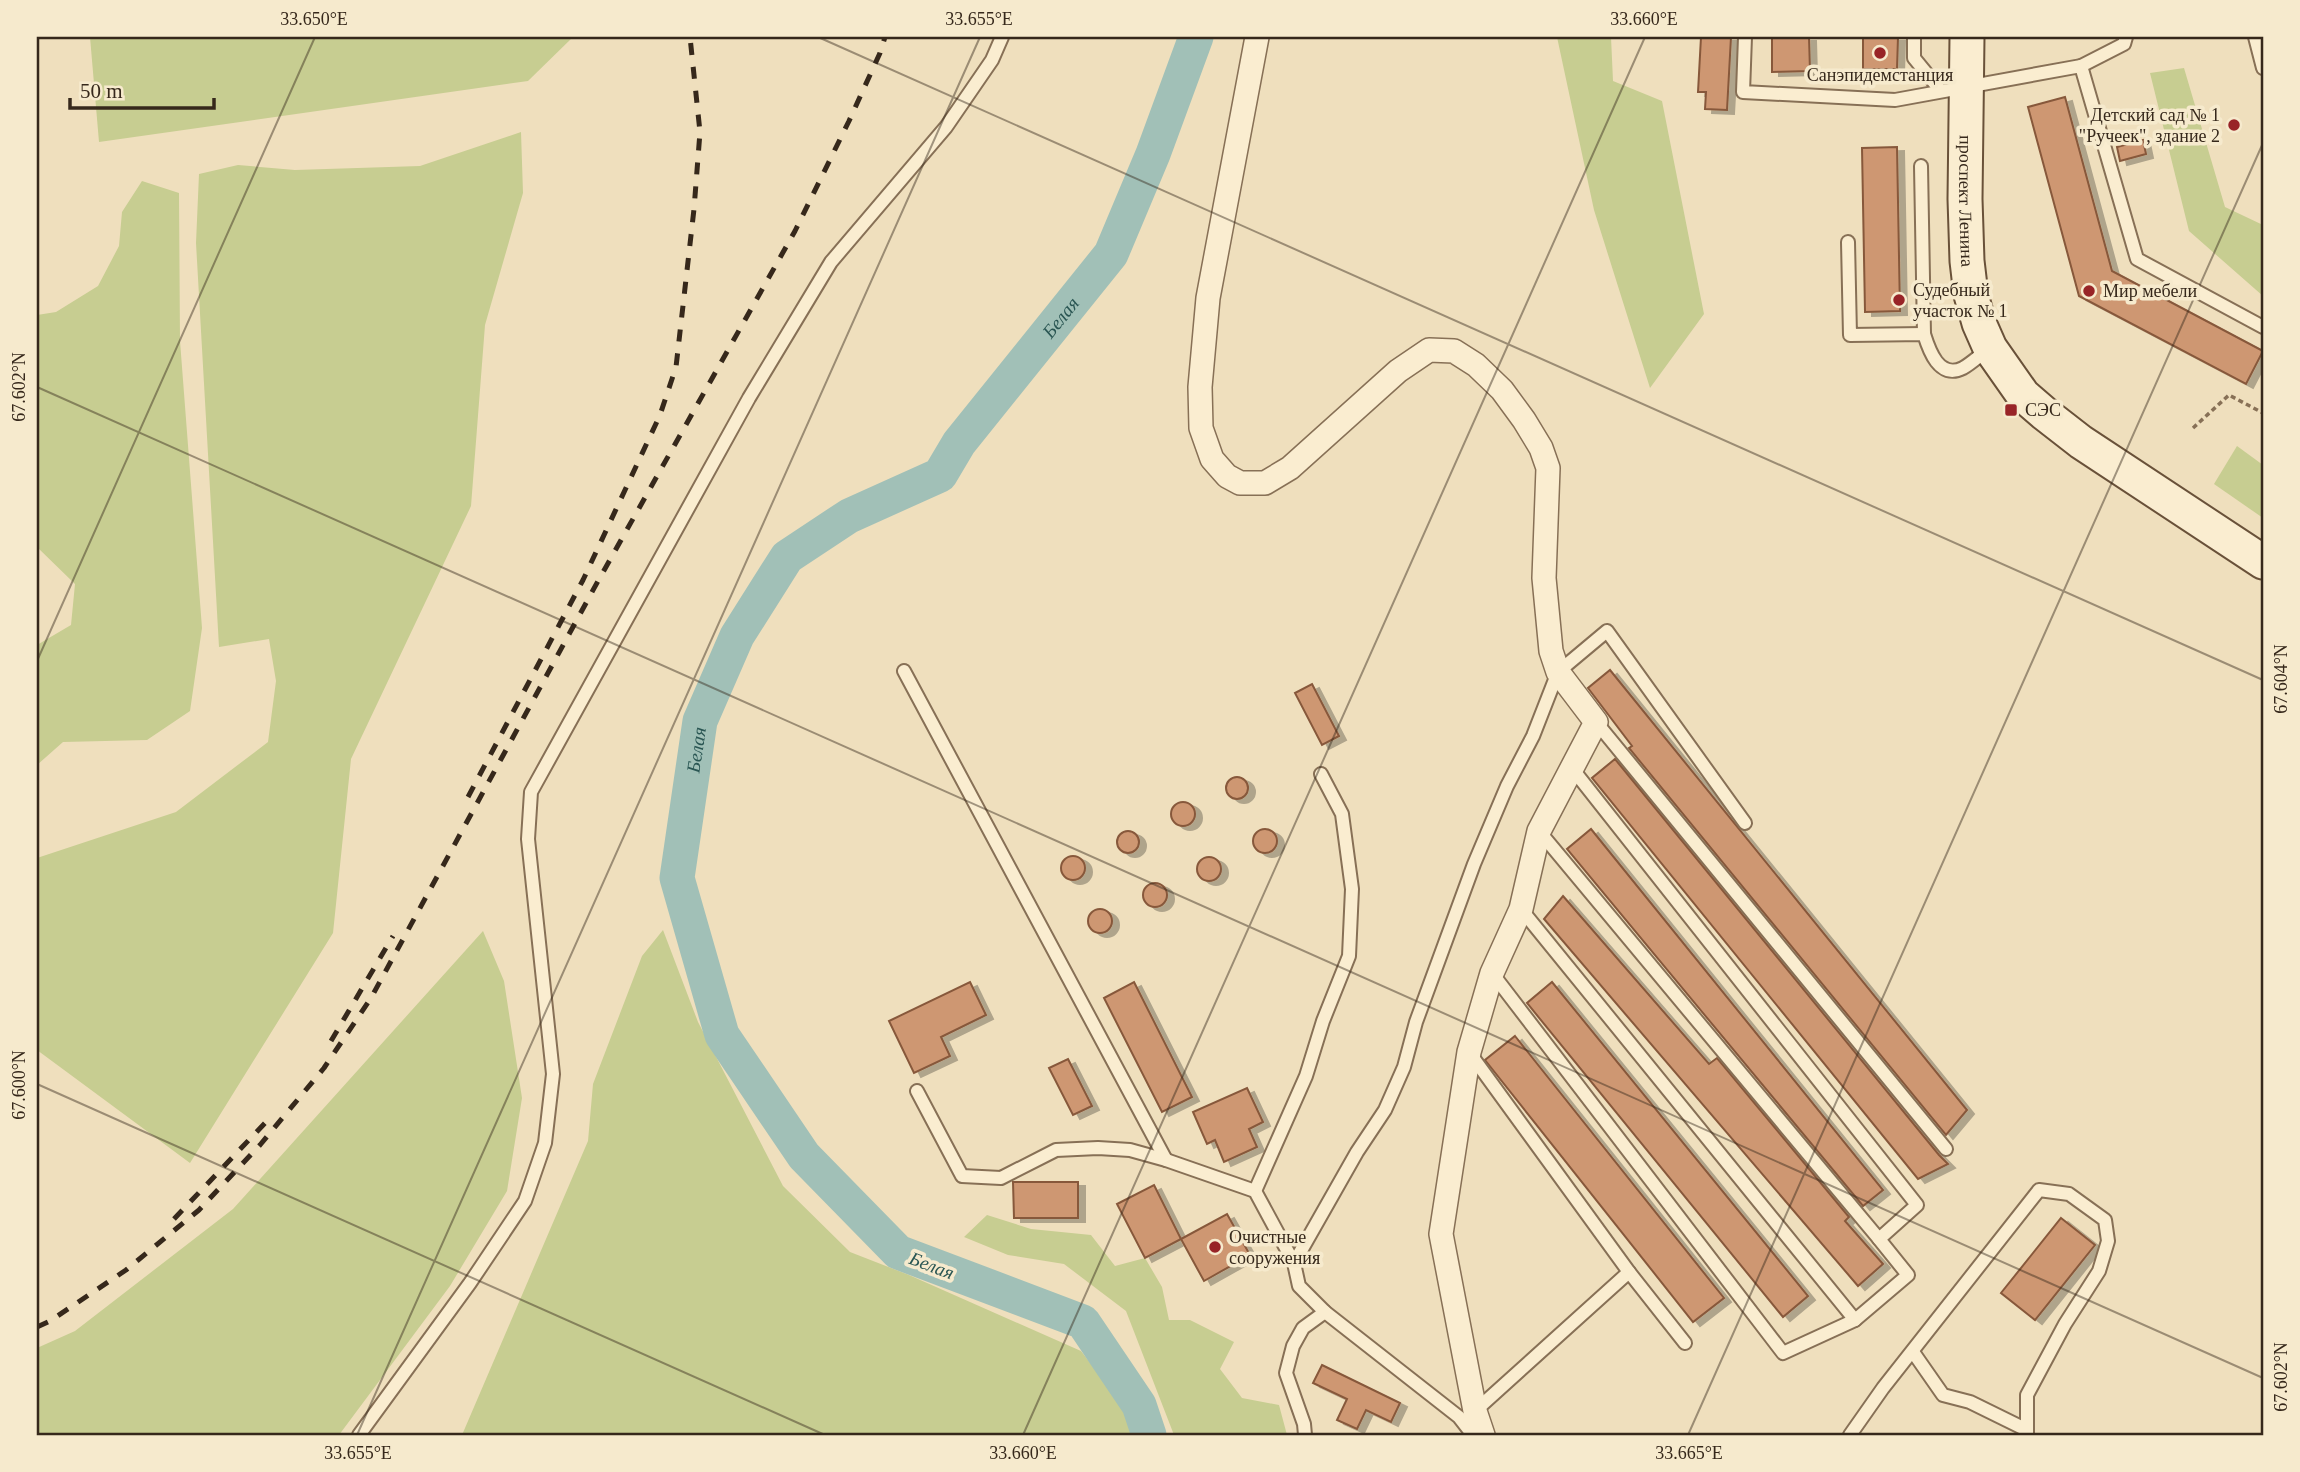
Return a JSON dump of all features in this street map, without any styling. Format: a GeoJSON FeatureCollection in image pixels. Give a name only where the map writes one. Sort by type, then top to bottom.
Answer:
{"type":"FeatureCollection","features":[{"type":"Feature","properties":{"kind":"main road","name":"проспект Ленина"},"geometry":{"type":"LineString","coordinates":[[1966,37],[1954,89],[1965,199],[1967,261],[1979,323],[1990,348],[2023,394],[2045,414],[2103,457],[2263,562]]}},
{"type":"Feature","properties":{"kind":"street"},"geometry":{"type":"LineString","coordinates":[[1257,37],[1208,298],[1200,387],[1201,428],[1213,459],[1227,476],[1240,484],[1265,483],[1290,468],[1398,371],[1429,350],[1454,351],[1476,365],[1502,390],[1524,420],[1541,448],[1548,468],[1544,578],[1551,651],[1558,672],[1596,722],[1539,831],[1521,909],[1492,973],[1469,1052],[1441,1234],[1475,1411],[1483,1435]]}},
{"type":"Feature","properties":{"kind":"lane"},"geometry":{"type":"LineString","coordinates":[[359,1435],[471,1283],[525,1201],[545,1143],[553,1074],[528,839],[531,792],[749,398],[831,262],[946,127],[992,60],[1002,37]]}},
{"type":"Feature","properties":{"kind":"lane"},"geometry":{"type":"LineString","coordinates":[[1745,37],[1743,92],[1895,100],[2081,66],[2124,44],[2126,37]]}},
{"type":"Feature","properties":{"kind":"lane"},"geometry":{"type":"LineString","coordinates":[[1914,37],[1914,58],[1954,89]]}},
{"type":"Feature","properties":{"kind":"lane"},"geometry":{"type":"LineString","coordinates":[[2255,37],[2263,68]]}},
{"type":"Feature","properties":{"kind":"lane"},"geometry":{"type":"LineString","coordinates":[[2081,66],[2137,260],[2263,327]]}},
{"type":"Feature","properties":{"kind":"lane"},"geometry":{"type":"LineString","coordinates":[[1921,166],[1924,334],[1929,354],[1938,365],[1961,370],[1990,348]]}},
{"type":"Feature","properties":{"kind":"lane"},"geometry":{"type":"LineString","coordinates":[[1848,242],[1850,335],[1924,334]]}},
{"type":"Feature","properties":{"kind":"lane"},"geometry":{"type":"LineString","coordinates":[[1294,1263],[1357,1152],[1385,1110],[1404,1067],[1416,1022],[1474,864],[1507,786],[1533,736],[1558,672],[1608,631],[1745,824]]}},
{"type":"Feature","properties":{"kind":"lane"},"geometry":{"type":"LineString","coordinates":[[904,671],[1166,1160]]}},
{"type":"Feature","properties":{"kind":"lane"},"geometry":{"type":"LineString","coordinates":[[1596,722],[1946,1149]]}},
{"type":"Feature","properties":{"kind":"lane"},"geometry":{"type":"LineString","coordinates":[[1571,767],[1917,1205],[1879,1239]]}},
{"type":"Feature","properties":{"kind":"lane"},"geometry":{"type":"LineString","coordinates":[[1255,1191],[1306,1076],[1323,1021],[1349,956],[1352,889],[1342,814],[1321,774]]}},
{"type":"Feature","properties":{"kind":"lane"},"geometry":{"type":"LineString","coordinates":[[1492,973],[1783,1353],[1855,1320],[1908,1275],[1539,831]]}},
{"type":"Feature","properties":{"kind":"lane"},"geometry":{"type":"LineString","coordinates":[[1521,909],[1855,1320]]}},
{"type":"Feature","properties":{"kind":"lane"},"geometry":{"type":"LineString","coordinates":[[1469,1052],[1629,1272],[1685,1343]]}},
{"type":"Feature","properties":{"kind":"lane"},"geometry":{"type":"LineString","coordinates":[[917,1091],[962,1177],[1001,1178],[1056,1150],[1130,1150],[1255,1191],[1294,1263],[1299,1286],[1325,1312],[1459,1417],[1473,1435]]}},
{"type":"Feature","properties":{"kind":"lane"},"geometry":{"type":"LineString","coordinates":[[1850,1435],[1883,1388],[2039,1190],[2068,1194],[2105,1220],[2108,1241],[2099,1271],[2065,1324],[2027,1395],[2027,1433],[1970,1402],[1943,1395],[1913,1352]]}},
{"type":"Feature","properties":{"kind":"lane"},"geometry":{"type":"LineString","coordinates":[[1475,1411],[1629,1272]]}},
{"type":"Feature","properties":{"kind":"lane"},"geometry":{"type":"LineString","coordinates":[[1305,1435],[1304,1424],[1286,1373],[1293,1346],[1303,1328],[1325,1312]]}},
{"type":"Feature","properties":{"kind":"path"},"geometry":{"type":"LineString","coordinates":[[2193,428],[2229,395],[2263,413]]}},
{"type":"Feature","properties":{"kind":"green space"},"geometry":{"type":"Polygon","coordinates":[[[90,37],[573,37],[528,81],[99,142],[90,37]]]}},
{"type":"Feature","properties":{"kind":"green space"},"geometry":{"type":"Polygon","coordinates":[[[1557,37],[1611,37],[1613,81],[1662,101],[1704,314],[1650,388],[1594,210],[1557,37]]]}},
{"type":"Feature","properties":{"kind":"green space"},"geometry":{"type":"Polygon","coordinates":[[[2184,68],[2225,207],[2263,225],[2263,296],[2189,231],[2150,73],[2184,68]]]}},
{"type":"Feature","properties":{"kind":"green space"},"geometry":{"type":"Polygon","coordinates":[[[521,132],[523,193],[485,325],[471,506],[351,759],[333,933],[190,1163],[37,1050],[37,858],[176,812],[268,742],[276,681],[269,639],[219,647],[196,243],[199,174],[238,165],[295,170],[420,166],[521,132]]]}},
{"type":"Feature","properties":{"kind":"green space"},"geometry":{"type":"Polygon","coordinates":[[[142,181],[179,193],[180,341],[202,628],[190,711],[147,740],[63,742],[37,765],[37,645],[71,625],[75,584],[37,547],[37,315],[56,312],[98,286],[119,246],[122,212],[142,181]]]}},
{"type":"Feature","properties":{"kind":"green space"},"geometry":{"type":"Polygon","coordinates":[[[2237,446],[2263,465],[2263,518],[2214,484],[2237,446]]]}},
{"type":"Feature","properties":{"kind":"green space"},"geometry":{"type":"Polygon","coordinates":[[[663,930],[698,1022],[783,1186],[850,1252],[909,1275],[1081,1351],[1126,1410],[1131,1435],[462,1435],[588,1141],[593,1084],[642,956],[663,930]]]}},
{"type":"Feature","properties":{"kind":"green space"},"geometry":{"type":"Polygon","coordinates":[[[483,931],[504,981],[522,1098],[507,1191],[450,1286],[339,1435],[37,1435],[37,1348],[75,1331],[233,1209],[483,931]]]}},
{"type":"Feature","properties":{"kind":"green space"},"geometry":{"type":"Polygon","coordinates":[[[987,1215],[1031,1229],[1091,1235],[1115,1266],[1145,1258],[1162,1287],[1169,1320],[1190,1320],[1234,1342],[1220,1369],[1242,1398],[1279,1405],[1287,1435],[1174,1435],[1126,1311],[1064,1264],[1008,1255],[964,1237],[987,1215]]]}},
{"type":"Feature","properties":{"kind":"building"},"geometry":{"type":"Polygon","coordinates":[[[1701,37],[1731,37],[1727,110],[1705,109],[1706,92],[1698,92],[1701,37]]]}},
{"type":"Feature","properties":{"kind":"building"},"geometry":{"type":"Polygon","coordinates":[[[1772,37],[1809,37],[1810,71],[1772,72],[1772,37]]]}},
{"type":"Feature","properties":{"kind":"building","name":"Санэпидемстанция"},"geometry":{"type":"Polygon","coordinates":[[[1863,37],[1898,37],[1897,69],[1863,69],[1863,37]]]}},
{"type":"Feature","properties":{"kind":"building"},"geometry":{"type":"Polygon","coordinates":[[[2065,97],[2112,271],[2263,351],[2246,384],[2079,296],[2028,107],[2065,97]]]}},
{"type":"Feature","properties":{"kind":"building"},"geometry":{"type":"Polygon","coordinates":[[[2143,140],[2146,154],[2120,161],[2117,147],[2143,140]]]}},
{"type":"Feature","properties":{"kind":"building"},"geometry":{"type":"Polygon","coordinates":[[[1897,147],[1900,311],[1865,312],[1862,148],[1897,147]]]}},
{"type":"Feature","properties":{"kind":"building"},"geometry":{"type":"Polygon","coordinates":[[[1610,670],[1967,1110],[1946,1135],[1629,748],[1632,746],[1588,688],[1610,670]]]}},
{"type":"Feature","properties":{"kind":"building"},"geometry":{"type":"Polygon","coordinates":[[[1312,684],[1339,736],[1322,745],[1295,693],[1312,684]]]}},
{"type":"Feature","properties":{"kind":"building"},"geometry":{"type":"Polygon","coordinates":[[[1615,759],[1948,1164],[1918,1179],[1592,778],[1615,759]]]}},
{"type":"Feature","properties":{"kind":"building"},"geometry":{"type":"Polygon","coordinates":[[[1237,777],[1245,780],[1248,788],[1245,796],[1237,799],[1229,796],[1226,788],[1229,780],[1237,777]]]}},
{"type":"Feature","properties":{"kind":"building"},"geometry":{"type":"Polygon","coordinates":[[[1183,802],[1191,806],[1195,814],[1191,822],[1183,826],[1175,822],[1171,814],[1175,806],[1183,802]]]}},
{"type":"Feature","properties":{"kind":"building"},"geometry":{"type":"Polygon","coordinates":[[[1265,829],[1276,836],[1277,841],[1270,852],[1265,853],[1254,846],[1253,841],[1260,830],[1265,829]]]}},
{"type":"Feature","properties":{"kind":"building"},"geometry":{"type":"Polygon","coordinates":[[[1591,829],[1883,1190],[1863,1206],[1567,849],[1591,829]]]}},
{"type":"Feature","properties":{"kind":"building"},"geometry":{"type":"Polygon","coordinates":[[[1128,831],[1136,834],[1139,842],[1136,850],[1128,853],[1120,850],[1117,842],[1120,834],[1128,831]]]}},
{"type":"Feature","properties":{"kind":"building"},"geometry":{"type":"Polygon","coordinates":[[[1073,856],[1081,860],[1085,868],[1081,876],[1073,880],[1065,876],[1061,868],[1065,860],[1073,856]]]}},
{"type":"Feature","properties":{"kind":"building"},"geometry":{"type":"Polygon","coordinates":[[[1209,857],[1218,860],[1221,869],[1218,878],[1209,881],[1200,878],[1197,869],[1200,860],[1209,857]]]}},
{"type":"Feature","properties":{"kind":"building"},"geometry":{"type":"Polygon","coordinates":[[[1155,883],[1163,887],[1167,895],[1163,903],[1155,907],[1147,903],[1143,895],[1147,887],[1155,883]]]}},
{"type":"Feature","properties":{"kind":"building"},"geometry":{"type":"Polygon","coordinates":[[[1563,896],[1709,1064],[1717,1058],[1849,1217],[1845,1221],[1883,1264],[1858,1286],[1544,919],[1563,896]]]}},
{"type":"Feature","properties":{"kind":"building"},"geometry":{"type":"Polygon","coordinates":[[[1100,909],[1111,916],[1112,921],[1105,932],[1100,933],[1089,926],[1088,921],[1095,910],[1100,909]]]}},
{"type":"Feature","properties":{"kind":"building"},"geometry":{"type":"Polygon","coordinates":[[[970,982],[986,1015],[941,1037],[950,1056],[914,1073],[889,1021],[970,982]]]}},
{"type":"Feature","properties":{"kind":"building"},"geometry":{"type":"Polygon","coordinates":[[[1134,982],[1192,1097],[1162,1112],[1104,998],[1134,982]]]}},
{"type":"Feature","properties":{"kind":"building"},"geometry":{"type":"Polygon","coordinates":[[[1552,982],[1808,1296],[1783,1317],[1527,1003],[1552,982]]]}},
{"type":"Feature","properties":{"kind":"building"},"geometry":{"type":"Polygon","coordinates":[[[1515,1036],[1724,1298],[1693,1322],[1485,1060],[1515,1036]]]}},
{"type":"Feature","properties":{"kind":"building"},"geometry":{"type":"Polygon","coordinates":[[[1068,1059],[1092,1106],[1073,1115],[1049,1068],[1068,1059]]]}},
{"type":"Feature","properties":{"kind":"building"},"geometry":{"type":"Polygon","coordinates":[[[1247,1088],[1263,1122],[1249,1129],[1257,1147],[1224,1162],[1215,1140],[1207,1144],[1193,1112],[1247,1088]]]}},
{"type":"Feature","properties":{"kind":"building"},"geometry":{"type":"Polygon","coordinates":[[[1013,1182],[1078,1182],[1078,1218],[1014,1218],[1013,1182]]]}},
{"type":"Feature","properties":{"kind":"building"},"geometry":{"type":"Polygon","coordinates":[[[1154,1185],[1181,1239],[1145,1258],[1117,1204],[1154,1185]]]}},
{"type":"Feature","properties":{"kind":"building","name":"Очистные сооружения"},"geometry":{"type":"Polygon","coordinates":[[[1227,1214],[1250,1255],[1204,1281],[1181,1239],[1227,1214]]]}},
{"type":"Feature","properties":{"kind":"building"},"geometry":{"type":"Polygon","coordinates":[[[2061,1218],[2095,1245],[2035,1320],[2001,1293],[2061,1218]]]}},
{"type":"Feature","properties":{"kind":"building"},"geometry":{"type":"Polygon","coordinates":[[[1322,1365],[1400,1403],[1391,1422],[1366,1410],[1357,1429],[1337,1420],[1347,1399],[1313,1383],[1322,1365]]]}},
{"type":"Feature","properties":{"kind":"waterway","name":"Белая"},"geometry":{"type":"LineString","coordinates":[[1149,1435],[1139,1405],[1083,1322],[898,1252],[804,1156],[722,1035],[677,878],[700,721],[737,636],[787,557],[849,516],[940,475],[959,443],[1111,254],[1153,154],[1196,37]]}},
{"type":"Feature","properties":{"kind":"railway"},"geometry":{"type":"LineString","coordinates":[[468,797],[583,580],[660,415],[676,367],[700,132],[690,37]]}},
{"type":"Feature","properties":{"kind":"railway"},"geometry":{"type":"LineString","coordinates":[[37,1327],[126,1270],[199,1210],[260,1145],[324,1068],[371,998],[598,581],[795,231],[849,121],[885,37]]}},
{"type":"Feature","properties":{"kind":"railway"},"geometry":{"type":"LineString","coordinates":[[331,1041],[393,936]]}},
{"type":"Feature","properties":{"kind":"railway"},"geometry":{"type":"LineString","coordinates":[[174,1219],[265,1123]]}},
{"type":"Feature","properties":{"kind":"place","name":"Санэпидемстанция"},"geometry":{"type":"Point","coordinates":[1880,53]}},
{"type":"Feature","properties":{"kind":"place","name":"Детский сад № 1 \"Ручеек\", здание 2"},"geometry":{"type":"Point","coordinates":[2234,125]}},
{"type":"Feature","properties":{"kind":"place","name":"Мир мебели"},"geometry":{"type":"Point","coordinates":[2089,291]}},
{"type":"Feature","properties":{"kind":"place","name":"Судебный участок № 1"},"geometry":{"type":"Point","coordinates":[1899,300]}},
{"type":"Feature","properties":{"kind":"place","name":"СЭС"},"geometry":{"type":"Point","coordinates":[2011,410]}},
{"type":"Feature","properties":{"kind":"place","name":"Очистные сооружения"},"geometry":{"type":"Point","coordinates":[1215,1247]}}]}
